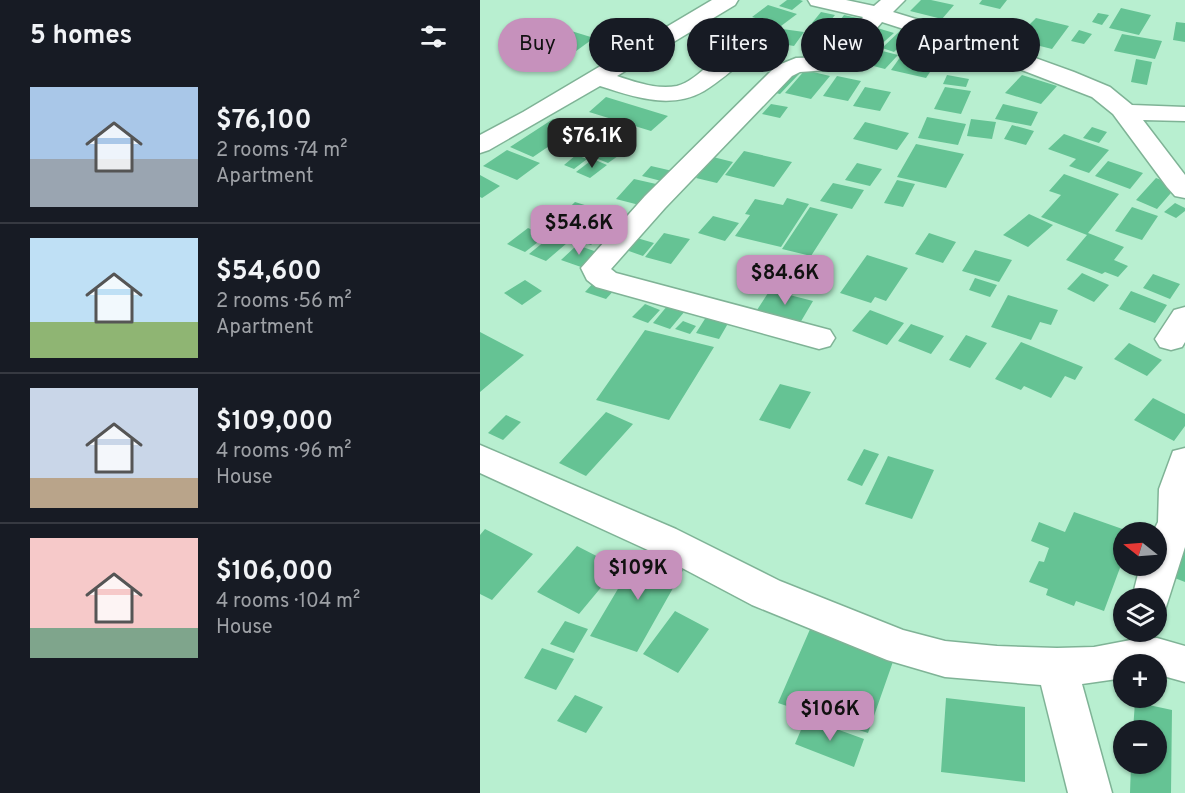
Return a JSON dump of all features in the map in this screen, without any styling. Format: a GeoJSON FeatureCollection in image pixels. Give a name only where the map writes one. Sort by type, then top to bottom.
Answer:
{"type":"FeatureCollection","features":[{"type":"Feature","properties":{"kind":"street"},"geometry":{"type":"LineString","coordinates":[[480,145],[598,78],[727,0]]}},
{"type":"Feature","properties":{"kind":"street"},"geometry":{"type":"LineString","coordinates":[[819,0],[886,7],[1101,92],[1124,112],[1169,173],[1185,190]]}},
{"type":"Feature","properties":{"kind":"street"},"geometry":{"type":"LineString","coordinates":[[819,338],[606,280],[597,273],[596,268],[655,202],[686,173],[784,70],[796,65],[834,64],[886,7]]}},
{"type":"Feature","properties":{"kind":"street"},"geometry":{"type":"LineString","coordinates":[[598,78],[646,90],[675,93],[688,90],[715,72]]}},
{"type":"Feature","properties":{"kind":"street"},"geometry":{"type":"LineString","coordinates":[[1124,112],[1185,114]]}},
{"type":"Feature","properties":{"kind":"street"},"geometry":{"type":"LineString","coordinates":[[480,458],[663,540],[766,593],[901,647],[945,659],[1058,667],[1094,665],[1139,644],[1157,656],[1185,664]]}},
{"type":"Feature","properties":{"kind":"street"},"geometry":{"type":"LineString","coordinates":[[1154,588],[1160,563],[1176,522],[1177,489],[1185,461]]}},
{"type":"Feature","properties":{"kind":"street"},"geometry":{"type":"LineString","coordinates":[[1058,667],[1090,793]]}},
{"type":"Feature","properties":{"kind":"building"},"geometry":{"type":"Polygon","coordinates":[[[787,0],[803,1],[792,10],[779,6],[787,0]]]}},
{"type":"Feature","properties":{"kind":"building"},"geometry":{"type":"Polygon","coordinates":[[[921,0],[954,5],[943,18],[910,11],[921,0]]]}},
{"type":"Feature","properties":{"kind":"building"},"geometry":{"type":"Polygon","coordinates":[[[982,0],[1007,0],[1000,9],[979,4],[982,0]]]}},
{"type":"Feature","properties":{"kind":"building"},"geometry":{"type":"Polygon","coordinates":[[[768,5],[797,14],[789,20],[789,18],[752,17],[768,5]]]}},
{"type":"Feature","properties":{"kind":"building"},"geometry":{"type":"Polygon","coordinates":[[[1121,8],[1151,15],[1139,35],[1109,28],[1121,8]]]}},
{"type":"Feature","properties":{"kind":"building"},"geometry":{"type":"Polygon","coordinates":[[[821,12],[835,15],[833,18],[816,18],[821,12]]]}},
{"type":"Feature","properties":{"kind":"building"},"geometry":{"type":"Polygon","coordinates":[[[1098,13],[1109,15],[1102,25],[1092,22],[1098,13]]]}},
{"type":"Feature","properties":{"kind":"building"},"geometry":{"type":"Polygon","coordinates":[[[844,15],[858,18],[842,18],[844,15]]]}},
{"type":"Feature","properties":{"kind":"building"},"geometry":{"type":"Polygon","coordinates":[[[1040,19],[1069,26],[1052,49],[1040,46],[1040,19]]]}},
{"type":"Feature","properties":{"kind":"building"},"geometry":{"type":"Polygon","coordinates":[[[1176,22],[1185,23],[1185,42],[1173,40],[1176,22]]]}},
{"type":"Feature","properties":{"kind":"building"},"geometry":{"type":"Polygon","coordinates":[[[789,30],[801,32],[801,36],[794,46],[789,45],[789,30]]]}},
{"type":"Feature","properties":{"kind":"building"},"geometry":{"type":"Polygon","coordinates":[[[884,30],[894,33],[884,42],[884,30]]]}},
{"type":"Feature","properties":{"kind":"building"},"geometry":{"type":"Polygon","coordinates":[[[1079,30],[1092,34],[1084,44],[1071,41],[1079,30]]]}},
{"type":"Feature","properties":{"kind":"building"},"geometry":{"type":"Polygon","coordinates":[[[577,33],[589,36],[589,42],[577,50],[577,33]]]}},
{"type":"Feature","properties":{"kind":"building"},"geometry":{"type":"Polygon","coordinates":[[[1122,34],[1162,41],[1155,59],[1114,51],[1122,34]]]}},
{"type":"Feature","properties":{"kind":"building"},"geometry":{"type":"Polygon","coordinates":[[[896,35],[894,52],[884,49],[896,35]]]}},
{"type":"Feature","properties":{"kind":"building"},"geometry":{"type":"Polygon","coordinates":[[[884,51],[896,54],[896,57],[885,69],[884,51]]]}},
{"type":"Feature","properties":{"kind":"building"},"geometry":{"type":"Polygon","coordinates":[[[1136,59],[1152,62],[1147,85],[1131,82],[1136,59]]]}},
{"type":"Feature","properties":{"kind":"building"},"geometry":{"type":"Polygon","coordinates":[[[787,72],[799,74],[780,94],[768,91],[787,72]]]}},
{"type":"Feature","properties":{"kind":"building"},"geometry":{"type":"Polygon","coordinates":[[[803,72],[830,76],[811,99],[785,93],[803,72]]]}},
{"type":"Feature","properties":{"kind":"building"},"geometry":{"type":"Polygon","coordinates":[[[900,72],[930,72],[926,78],[900,72]]]}},
{"type":"Feature","properties":{"kind":"building"},"geometry":{"type":"Polygon","coordinates":[[[947,75],[969,79],[966,87],[943,84],[947,75]]]}},
{"type":"Feature","properties":{"kind":"building"},"geometry":{"type":"Polygon","coordinates":[[[1022,75],[1057,86],[1041,104],[1005,93],[1022,75]]]}},
{"type":"Feature","properties":{"kind":"building"},"geometry":{"type":"Polygon","coordinates":[[[837,76],[861,81],[848,101],[823,96],[837,76]]]}},
{"type":"Feature","properties":{"kind":"building"},"geometry":{"type":"Polygon","coordinates":[[[865,87],[891,92],[880,111],[853,106],[865,87]]]}},
{"type":"Feature","properties":{"kind":"building"},"geometry":{"type":"Polygon","coordinates":[[[945,87],[971,91],[961,114],[934,109],[945,87]]]}},
{"type":"Feature","properties":{"kind":"building"},"geometry":{"type":"Polygon","coordinates":[[[606,97],[668,116],[651,131],[589,112],[606,97]]]}},
{"type":"Feature","properties":{"kind":"building"},"geometry":{"type":"Polygon","coordinates":[[[771,104],[788,107],[780,118],[762,114],[771,104]]]}},
{"type":"Feature","properties":{"kind":"building"},"geometry":{"type":"Polygon","coordinates":[[[1003,104],[1038,112],[1031,126],[995,119],[1003,104]]]}},
{"type":"Feature","properties":{"kind":"building"},"geometry":{"type":"Polygon","coordinates":[[[927,117],[966,124],[958,145],[918,138],[927,117]]]}},
{"type":"Feature","properties":{"kind":"building"},"geometry":{"type":"Polygon","coordinates":[[[553,119],[576,128],[533,157],[510,147],[553,119]]]}},
{"type":"Feature","properties":{"kind":"building"},"geometry":{"type":"Polygon","coordinates":[[[971,119],[996,122],[992,139],[967,136],[971,119]]]}},
{"type":"Feature","properties":{"kind":"building"},"geometry":{"type":"Polygon","coordinates":[[[865,122],[909,133],[897,150],[853,139],[865,122]]]}},
{"type":"Feature","properties":{"kind":"building"},"geometry":{"type":"Polygon","coordinates":[[[1012,125],[1034,131],[1026,145],[1004,139],[1012,125]]]}},
{"type":"Feature","properties":{"kind":"building"},"geometry":{"type":"Polygon","coordinates":[[[1092,127],[1107,132],[1099,143],[1083,138],[1092,127]]]}},
{"type":"Feature","properties":{"kind":"building"},"geometry":{"type":"Polygon","coordinates":[[[1064,134],[1109,150],[1089,173],[1069,166],[1076,159],[1048,149],[1064,134]]]}},
{"type":"Feature","properties":{"kind":"building"},"geometry":{"type":"Polygon","coordinates":[[[616,141],[631,147],[608,163],[593,157],[616,141]]]}},
{"type":"Feature","properties":{"kind":"building"},"geometry":{"type":"Polygon","coordinates":[[[916,144],[964,154],[946,188],[897,177],[916,144]]]}},
{"type":"Feature","properties":{"kind":"building"},"geometry":{"type":"Polygon","coordinates":[[[507,150],[540,163],[517,180],[483,166],[507,150]]]}},
{"type":"Feature","properties":{"kind":"building"},"geometry":{"type":"Polygon","coordinates":[[[744,151],[792,162],[774,187],[725,175],[744,151]]]}},
{"type":"Feature","properties":{"kind":"building"},"geometry":{"type":"Polygon","coordinates":[[[576,155],[587,159],[574,169],[564,165],[576,155]]]}},
{"type":"Feature","properties":{"kind":"building"},"geometry":{"type":"Polygon","coordinates":[[[713,157],[733,162],[717,183],[696,178],[713,157]]]}},
{"type":"Feature","properties":{"kind":"building"},"geometry":{"type":"Polygon","coordinates":[[[593,159],[607,165],[590,178],[576,172],[593,159]]]}},
{"type":"Feature","properties":{"kind":"building"},"geometry":{"type":"Polygon","coordinates":[[[1108,161],[1143,173],[1130,189],[1095,176],[1108,161]]]}},
{"type":"Feature","properties":{"kind":"building"},"geometry":{"type":"Polygon","coordinates":[[[857,163],[882,169],[870,186],[845,180],[857,163]]]}},
{"type":"Feature","properties":{"kind":"building"},"geometry":{"type":"Polygon","coordinates":[[[651,166],[677,172],[669,183],[642,176],[651,166]]]}},
{"type":"Feature","properties":{"kind":"building"},"geometry":{"type":"Polygon","coordinates":[[[1064,174],[1119,194],[1088,233],[1124,247],[1114,260],[1128,266],[1118,277],[1105,272],[1102,274],[1066,260],[1087,235],[1041,217],[1061,195],[1049,191],[1064,174]]]}},
{"type":"Feature","properties":{"kind":"building"},"geometry":{"type":"Polygon","coordinates":[[[480,175],[500,186],[482,198],[480,197],[480,175]]]}},
{"type":"Feature","properties":{"kind":"building"},"geometry":{"type":"Polygon","coordinates":[[[1156,178],[1177,186],[1157,209],[1136,200],[1156,178]]]}},
{"type":"Feature","properties":{"kind":"building"},"geometry":{"type":"Polygon","coordinates":[[[634,179],[665,186],[647,207],[616,199],[634,179]]]}},
{"type":"Feature","properties":{"kind":"building"},"geometry":{"type":"Polygon","coordinates":[[[897,180],[915,184],[903,207],[884,203],[897,180]]]}},
{"type":"Feature","properties":{"kind":"building"},"geometry":{"type":"Polygon","coordinates":[[[833,183],[864,190],[852,209],[820,201],[833,183]]]}},
{"type":"Feature","properties":{"kind":"building"},"geometry":{"type":"Polygon","coordinates":[[[787,198],[809,204],[781,247],[735,236],[750,215],[745,214],[755,199],[783,205],[787,198]]]}},
{"type":"Feature","properties":{"kind":"building"},"geometry":{"type":"Polygon","coordinates":[[[575,202],[620,216],[591,245],[545,231],[575,202]]]}},
{"type":"Feature","properties":{"kind":"building"},"geometry":{"type":"Polygon","coordinates":[[[1175,203],[1185,208],[1185,211],[1176,218],[1164,212],[1175,203]]]}},
{"type":"Feature","properties":{"kind":"building"},"geometry":{"type":"Polygon","coordinates":[[[810,207],[838,214],[811,256],[782,249],[810,207]]]}},
{"type":"Feature","properties":{"kind":"building"},"geometry":{"type":"Polygon","coordinates":[[[1132,207],[1158,216],[1142,240],[1115,231],[1132,207]]]}},
{"type":"Feature","properties":{"kind":"building"},"geometry":{"type":"Polygon","coordinates":[[[1029,214],[1053,225],[1028,247],[1003,235],[1029,214]]]}},
{"type":"Feature","properties":{"kind":"building"},"geometry":{"type":"Polygon","coordinates":[[[713,216],[739,223],[725,241],[698,233],[713,216]]]}},
{"type":"Feature","properties":{"kind":"building"},"geometry":{"type":"Polygon","coordinates":[[[528,228],[546,236],[525,252],[507,244],[528,228]]]}},
{"type":"Feature","properties":{"kind":"building"},"geometry":{"type":"Polygon","coordinates":[[[664,233],[690,239],[671,264],[645,257],[664,233]]]}},
{"type":"Feature","properties":{"kind":"building"},"geometry":{"type":"Polygon","coordinates":[[[929,233],[956,242],[943,263],[915,254],[929,233]]]}},
{"type":"Feature","properties":{"kind":"building"},"geometry":{"type":"Polygon","coordinates":[[[551,236],[567,243],[546,261],[529,254],[551,236]]]}},
{"type":"Feature","properties":{"kind":"building"},"geometry":{"type":"Polygon","coordinates":[[[637,238],[654,243],[643,256],[626,250],[637,238]]]}},
{"type":"Feature","properties":{"kind":"building"},"geometry":{"type":"Polygon","coordinates":[[[577,245],[597,252],[581,267],[561,260],[577,245]]]}},
{"type":"Feature","properties":{"kind":"building"},"geometry":{"type":"Polygon","coordinates":[[[975,250],[1012,260],[999,282],[962,271],[975,250]]]}},
{"type":"Feature","properties":{"kind":"building"},"geometry":{"type":"Polygon","coordinates":[[[867,255],[908,268],[886,301],[875,297],[871,303],[840,293],[867,255]]]}},
{"type":"Feature","properties":{"kind":"building"},"geometry":{"type":"Polygon","coordinates":[[[1082,273],[1109,285],[1094,302],[1067,289],[1082,273]]]}},
{"type":"Feature","properties":{"kind":"building"},"geometry":{"type":"Polygon","coordinates":[[[1153,274],[1180,284],[1170,299],[1143,288],[1153,274]]]}},
{"type":"Feature","properties":{"kind":"building"},"geometry":{"type":"Polygon","coordinates":[[[975,278],[997,285],[990,297],[969,290],[975,278]]]}},
{"type":"Feature","properties":{"kind":"building"},"geometry":{"type":"Polygon","coordinates":[[[525,280],[542,291],[522,305],[504,293],[525,280]]]}},
{"type":"Feature","properties":{"kind":"building"},"geometry":{"type":"Polygon","coordinates":[[[596,280],[617,287],[606,299],[585,292],[596,280]]]}},
{"type":"Feature","properties":{"kind":"building"},"geometry":{"type":"Polygon","coordinates":[[[770,290],[813,301],[800,323],[757,310],[770,290]]]}},
{"type":"Feature","properties":{"kind":"building"},"geometry":{"type":"Polygon","coordinates":[[[1131,291],[1167,305],[1155,323],[1119,309],[1131,291]]]}},
{"type":"Feature","properties":{"kind":"building"},"geometry":{"type":"Polygon","coordinates":[[[1008,295],[1058,310],[1051,325],[1040,322],[1031,340],[991,327],[1008,295]]]}},
{"type":"Feature","properties":{"kind":"building"},"geometry":{"type":"Polygon","coordinates":[[[645,304],[660,310],[648,323],[632,317],[645,304]]]}},
{"type":"Feature","properties":{"kind":"building"},"geometry":{"type":"Polygon","coordinates":[[[668,305],[685,311],[670,329],[653,323],[668,305]]]}},
{"type":"Feature","properties":{"kind":"building"},"geometry":{"type":"Polygon","coordinates":[[[870,310],[904,323],[887,345],[852,331],[870,310]]]}},
{"type":"Feature","properties":{"kind":"building"},"geometry":{"type":"Polygon","coordinates":[[[708,314],[730,320],[719,339],[696,333],[708,314]]]}},
{"type":"Feature","properties":{"kind":"building"},"geometry":{"type":"Polygon","coordinates":[[[683,321],[696,326],[690,334],[675,329],[683,321]]]}},
{"type":"Feature","properties":{"kind":"building"},"geometry":{"type":"Polygon","coordinates":[[[911,324],[944,336],[931,354],[898,341],[911,324]]]}},
{"type":"Feature","properties":{"kind":"building"},"geometry":{"type":"Polygon","coordinates":[[[645,330],[714,347],[669,420],[596,400],[645,330]]]}},
{"type":"Feature","properties":{"kind":"building"},"geometry":{"type":"Polygon","coordinates":[[[480,332],[524,355],[480,392],[480,332]]]}},
{"type":"Feature","properties":{"kind":"building"},"geometry":{"type":"Polygon","coordinates":[[[966,335],[987,343],[970,368],[949,360],[966,335]]]}},
{"type":"Feature","properties":{"kind":"building"},"geometry":{"type":"Polygon","coordinates":[[[1021,342],[1083,367],[1075,380],[1065,376],[1051,398],[1024,386],[1021,390],[995,379],[1021,342]]]}},
{"type":"Feature","properties":{"kind":"building"},"geometry":{"type":"Polygon","coordinates":[[[1129,343],[1162,360],[1147,376],[1114,359],[1129,343]]]}},
{"type":"Feature","properties":{"kind":"building"},"geometry":{"type":"Polygon","coordinates":[[[780,384],[811,392],[790,429],[759,420],[780,384]]]}},
{"type":"Feature","properties":{"kind":"building"},"geometry":{"type":"Polygon","coordinates":[[[1153,398],[1185,414],[1185,426],[1174,441],[1134,420],[1153,398]]]}},
{"type":"Feature","properties":{"kind":"building"},"geometry":{"type":"Polygon","coordinates":[[[606,412],[633,424],[586,476],[559,463],[606,412]]]}},
{"type":"Feature","properties":{"kind":"building"},"geometry":{"type":"Polygon","coordinates":[[[506,415],[521,422],[503,440],[488,433],[506,415]]]}},
{"type":"Feature","properties":{"kind":"building"},"geometry":{"type":"Polygon","coordinates":[[[864,449],[879,454],[862,486],[847,480],[864,449]]]}},
{"type":"Feature","properties":{"kind":"building"},"geometry":{"type":"Polygon","coordinates":[[[888,456],[934,470],[912,519],[865,504],[888,456]]]}},
{"type":"Feature","properties":{"kind":"building"},"geometry":{"type":"Polygon","coordinates":[[[1074,512],[1113,526],[1113,576],[1117,576],[1104,611],[1076,601],[1074,606],[1046,595],[1048,589],[1029,582],[1039,561],[1044,562],[1049,548],[1031,541],[1039,522],[1065,532],[1074,512]]]}},
{"type":"Feature","properties":{"kind":"building"},"geometry":{"type":"Polygon","coordinates":[[[485,529],[533,554],[492,600],[480,594],[480,535],[485,529]]]}},
{"type":"Feature","properties":{"kind":"building"},"geometry":{"type":"Polygon","coordinates":[[[1185,532],[1185,582],[1167,575],[1185,532]]]}},
{"type":"Feature","properties":{"kind":"building"},"geometry":{"type":"Polygon","coordinates":[[[577,546],[618,567],[579,614],[537,592],[577,546]]]}},
{"type":"Feature","properties":{"kind":"building"},"geometry":{"type":"Polygon","coordinates":[[[641,550],[686,565],[637,652],[590,636],[641,550]]]}},
{"type":"Feature","properties":{"kind":"building"},"geometry":{"type":"Polygon","coordinates":[[[675,611],[709,629],[678,673],[643,654],[675,611]]]}},
{"type":"Feature","properties":{"kind":"building"},"geometry":{"type":"Polygon","coordinates":[[[565,621],[588,629],[574,653],[550,644],[565,621]]]}},
{"type":"Feature","properties":{"kind":"building"},"geometry":{"type":"Polygon","coordinates":[[[811,627],[896,653],[868,733],[778,703],[811,627]]]}},
{"type":"Feature","properties":{"kind":"building"},"geometry":{"type":"Polygon","coordinates":[[[542,648],[574,659],[556,690],[524,678],[542,648]]]}},
{"type":"Feature","properties":{"kind":"building"},"geometry":{"type":"Polygon","coordinates":[[[575,695],[603,707],[586,733],[557,721],[575,695]]]}},
{"type":"Feature","properties":{"kind":"building"},"geometry":{"type":"Polygon","coordinates":[[[946,698],[1025,707],[1025,782],[941,772],[946,698]]]}},
{"type":"Feature","properties":{"kind":"building"},"geometry":{"type":"Polygon","coordinates":[[[1135,708],[1172,710],[1171,793],[1130,793],[1131,774],[1167,774],[1167,720],[1134,720],[1135,708]]]}},
{"type":"Feature","properties":{"kind":"building"},"geometry":{"type":"Polygon","coordinates":[[[806,718],[864,739],[854,767],[795,744],[806,718]]]}}]}
